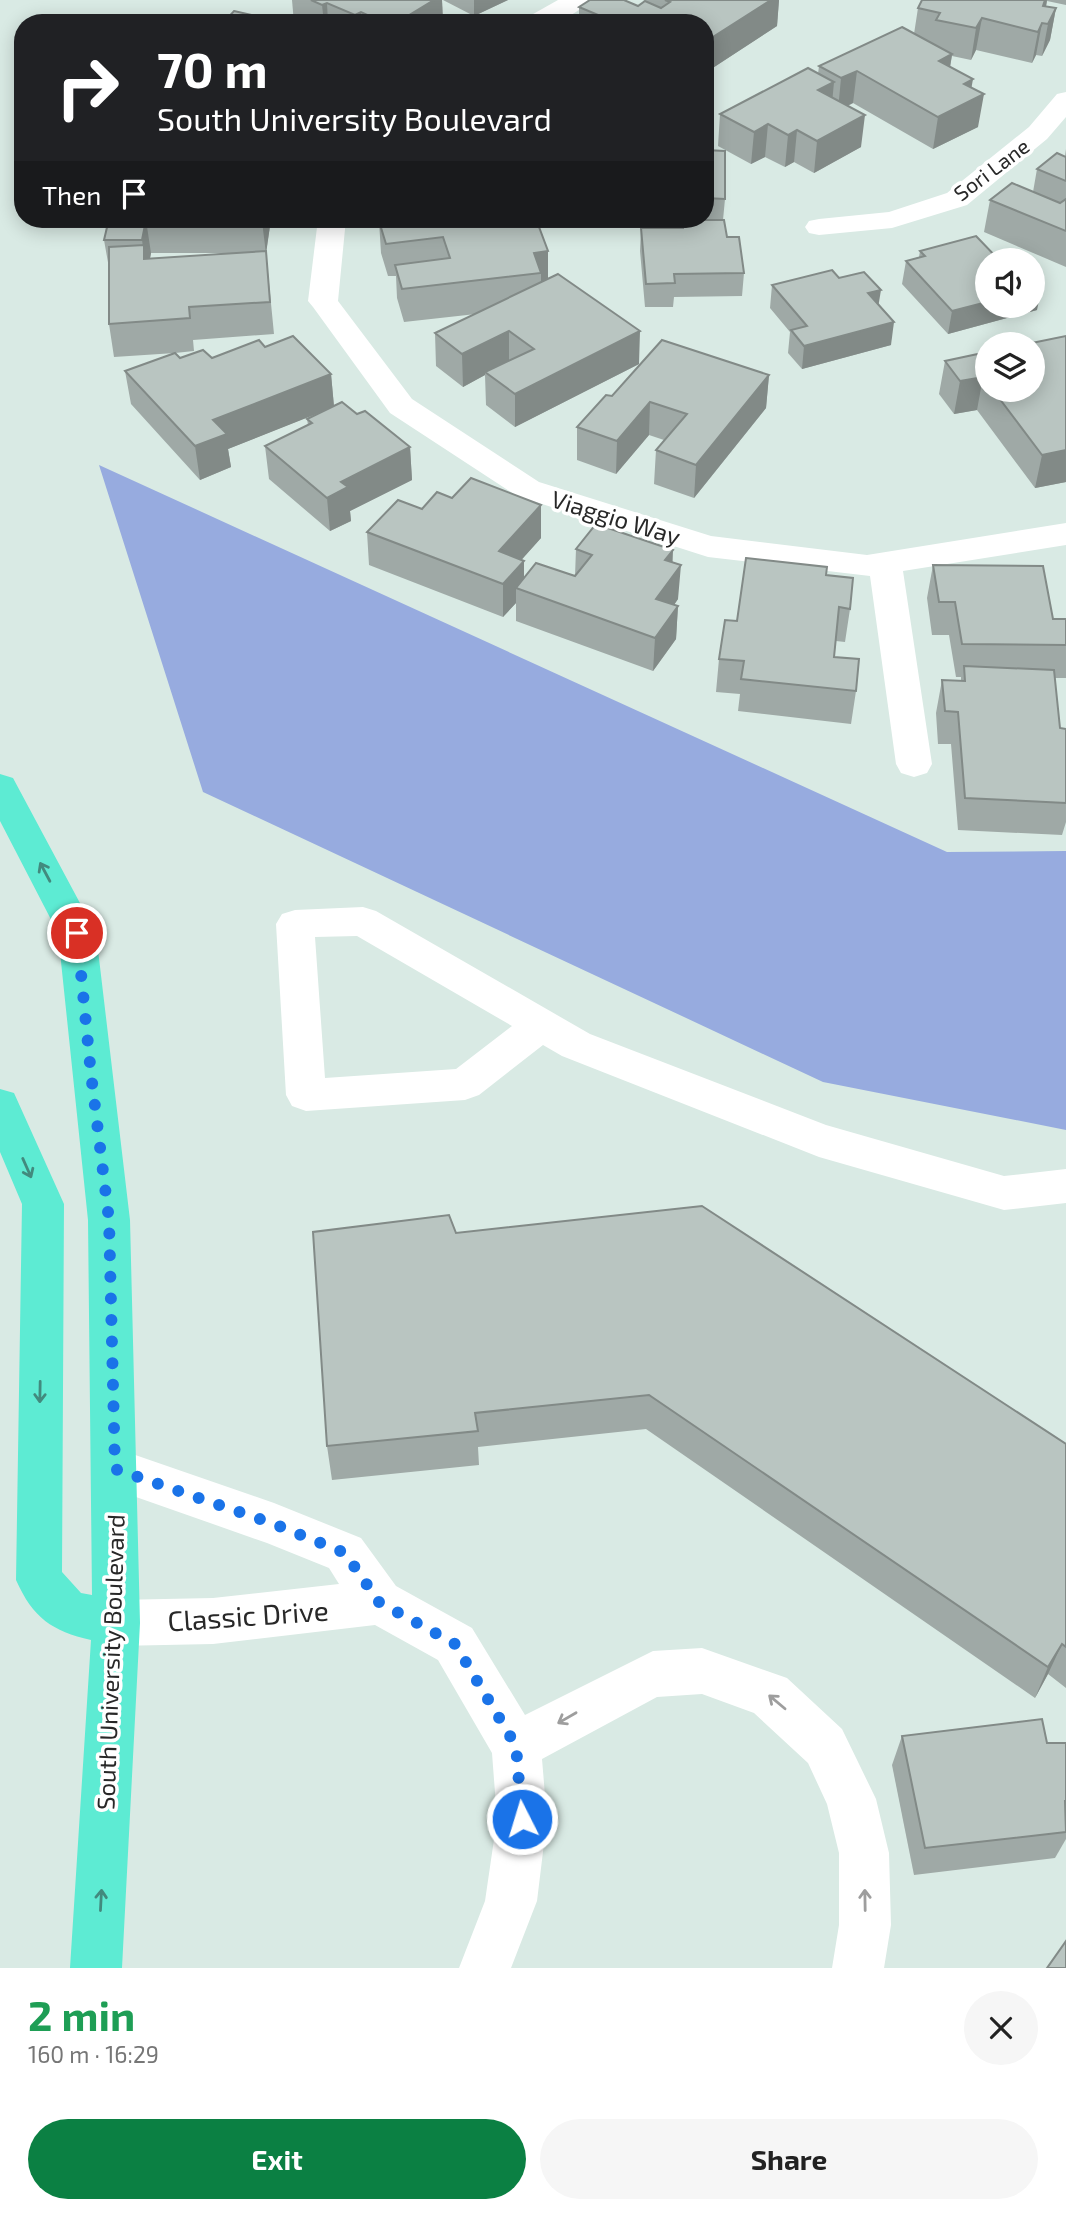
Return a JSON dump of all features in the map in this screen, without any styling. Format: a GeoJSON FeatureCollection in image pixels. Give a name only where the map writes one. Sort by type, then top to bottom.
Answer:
{"type":"FeatureCollection","features":[{"type":"Feature","properties":{"kind":"main road","name":"South University Boulevard"},"geometry":{"type":"LineString","coordinates":[[0,790],[77,933],[109,1220],[116,1623],[96,1968]]}},
{"type":"Feature","properties":{"kind":"main road"},"geometry":{"type":"LineString","coordinates":[[0,1105],[43,1204],[39,1580],[68,1612],[116,1623]]}},
{"type":"Feature","properties":{"kind":"street"},"geometry":{"type":"LineString","coordinates":[[551,14],[576,0]]}},
{"type":"Feature","properties":{"kind":"street","name":"Sori Lane"},"geometry":{"type":"LineString","coordinates":[[819,227],[892,220],[957,199],[1038,133],[1066,100]]}},
{"type":"Feature","properties":{"kind":"street","name":"Viaggio Way"},"geometry":{"type":"LineString","coordinates":[[331,228],[323,301],[401,407],[528,489],[708,546],[867,566],[1066,534]]}},
{"type":"Feature","properties":{"kind":"street"},"geometry":{"type":"LineString","coordinates":[[885,563],[914,764]]}},
{"type":"Feature","properties":{"kind":"street"},"geometry":{"type":"LineString","coordinates":[[540,1026],[466,1084],[306,1095],[295,924],[363,921],[576,1045],[820,1140],[1004,1193],[1066,1186]]}},
{"type":"Feature","properties":{"kind":"street"},"geometry":{"type":"LineString","coordinates":[[115,1469],[274,1524],[345,1553],[379,1602],[455,1644],[516,1746],[522,1819],[511,1901],[485,1968]]}},
{"type":"Feature","properties":{"kind":"street","name":"Classic Drive"},"geometry":{"type":"LineString","coordinates":[[116,1623],[213,1621],[379,1602]]}},
{"type":"Feature","properties":{"kind":"street"},"geometry":{"type":"LineString","coordinates":[[516,1746],[653,1674],[702,1671],[770,1695],[825,1746],[852,1799],[864,1853],[865,1925],[858,1968]]}},
{"type":"Feature","properties":{"kind":"shaded area"},"geometry":{"type":"Polygon","coordinates":[[[99,465],[947,852],[1066,851],[1066,1130],[823,1082],[203,792],[99,465]]]}},
{"type":"Feature","properties":{"kind":"building"},"geometry":{"type":"Polygon","coordinates":[[[311,0],[434,0],[411,14],[353,14],[327,3],[322,5],[311,0]]]}},
{"type":"Feature","properties":{"kind":"building"},"geometry":{"type":"Polygon","coordinates":[[[590,0],[624,0],[638,6],[645,1],[661,8],[670,2],[665,0],[771,0],[714,36],[714,14],[596,14],[579,7],[590,0]]]}},
{"type":"Feature","properties":{"kind":"building"},"geometry":{"type":"Polygon","coordinates":[[[922,0],[1045,0],[1043,6],[1056,8],[1048,24],[1042,23],[1038,32],[982,18],[976,28],[936,20],[940,13],[918,8],[922,0]]]}},
{"type":"Feature","properties":{"kind":"building"},"geometry":{"type":"Polygon","coordinates":[[[902,27],[952,54],[939,61],[973,79],[964,84],[984,94],[938,117],[857,71],[841,78],[819,66],[902,27]]]}},
{"type":"Feature","properties":{"kind":"building"},"geometry":{"type":"Polygon","coordinates":[[[808,68],[834,82],[818,90],[865,115],[817,141],[797,130],[788,135],[768,124],[754,132],[720,114],[808,68]]]}},
{"type":"Feature","properties":{"kind":"building"},"geometry":{"type":"Polygon","coordinates":[[[714,150],[725,151],[725,199],[714,198],[714,150]]]}},
{"type":"Feature","properties":{"kind":"building"},"geometry":{"type":"Polygon","coordinates":[[[1057,153],[1066,157],[1066,181],[1037,169],[1057,153]]]}},
{"type":"Feature","properties":{"kind":"building"},"geometry":{"type":"Polygon","coordinates":[[[1012,183],[1060,203],[1066,199],[1066,231],[990,200],[1012,183]]]}},
{"type":"Feature","properties":{"kind":"building"},"geometry":{"type":"Polygon","coordinates":[[[714,220],[724,220],[727,237],[739,237],[744,273],[674,274],[675,283],[646,284],[641,228],[714,228],[714,220]]]}},
{"type":"Feature","properties":{"kind":"building"},"geometry":{"type":"Polygon","coordinates":[[[107,228],[144,228],[142,240],[104,240],[107,228]]]}},
{"type":"Feature","properties":{"kind":"building"},"geometry":{"type":"Polygon","coordinates":[[[381,228],[539,228],[548,251],[534,253],[541,273],[402,289],[395,265],[450,258],[443,237],[386,244],[381,228]]]}},
{"type":"Feature","properties":{"kind":"building"},"geometry":{"type":"Polygon","coordinates":[[[976,236],[988,248],[975,248],[975,305],[952,311],[906,261],[925,256],[920,251],[976,236]]]}},
{"type":"Feature","properties":{"kind":"building"},"geometry":{"type":"Polygon","coordinates":[[[144,245],[144,259],[266,251],[270,302],[189,307],[190,318],[109,324],[109,247],[144,245]]]}},
{"type":"Feature","properties":{"kind":"building"},"geometry":{"type":"Polygon","coordinates":[[[832,270],[839,278],[864,272],[881,290],[868,293],[894,322],[804,346],[791,330],[807,326],[772,285],[832,270]]]}},
{"type":"Feature","properties":{"kind":"building"},"geometry":{"type":"Polygon","coordinates":[[[558,274],[640,331],[515,394],[485,372],[534,349],[509,331],[462,354],[435,333],[558,274]]]}},
{"type":"Feature","properties":{"kind":"building"},"geometry":{"type":"Polygon","coordinates":[[[293,336],[331,374],[213,420],[227,434],[195,446],[125,371],[175,353],[180,358],[203,350],[212,358],[259,340],[265,347],[293,336]]]}},
{"type":"Feature","properties":{"kind":"building"},"geometry":{"type":"Polygon","coordinates":[[[1066,336],[1066,450],[1042,455],[1002,402],[1045,402],[1045,340],[1066,336]]]}},
{"type":"Feature","properties":{"kind":"building"},"geometry":{"type":"Polygon","coordinates":[[[662,340],[769,375],[696,465],[656,450],[687,414],[650,402],[617,441],[577,427],[606,395],[612,396],[662,340]]]}},
{"type":"Feature","properties":{"kind":"building"},"geometry":{"type":"Polygon","coordinates":[[[975,355],[975,378],[960,381],[945,361],[975,355]]]}},
{"type":"Feature","properties":{"kind":"building"},"geometry":{"type":"Polygon","coordinates":[[[342,402],[357,414],[365,411],[410,447],[341,482],[348,487],[327,498],[265,446],[312,423],[307,419],[342,402]]]}},
{"type":"Feature","properties":{"kind":"building"},"geometry":{"type":"Polygon","coordinates":[[[471,478],[541,505],[499,551],[524,561],[503,584],[367,532],[398,500],[422,509],[437,492],[452,498],[471,478]]]}},
{"type":"Feature","properties":{"kind":"building"},"geometry":{"type":"Polygon","coordinates":[[[596,524],[673,550],[665,560],[681,565],[656,599],[678,606],[655,638],[516,588],[536,563],[575,576],[592,555],[576,549],[596,524]]]}},
{"type":"Feature","properties":{"kind":"building"},"geometry":{"type":"Polygon","coordinates":[[[746,558],[827,567],[826,575],[853,578],[850,609],[839,607],[834,657],[859,659],[856,691],[741,679],[744,661],[719,659],[725,620],[737,621],[746,558]]]}},
{"type":"Feature","properties":{"kind":"building"},"geometry":{"type":"Polygon","coordinates":[[[933,565],[1043,566],[1053,619],[1066,619],[1066,645],[962,644],[955,602],[939,602],[933,565]]]}},
{"type":"Feature","properties":{"kind":"building"},"geometry":{"type":"Polygon","coordinates":[[[964,666],[1054,670],[1060,728],[1066,729],[1066,803],[965,798],[958,712],[945,711],[942,680],[965,681],[964,666]]]}},
{"type":"Feature","properties":{"kind":"building"},"geometry":{"type":"Polygon","coordinates":[[[702,1206],[1066,1444],[1066,1647],[1062,1644],[1048,1667],[649,1395],[475,1413],[478,1431],[327,1446],[313,1232],[449,1215],[456,1233],[702,1206]]]}},
{"type":"Feature","properties":{"kind":"building"},"geometry":{"type":"Polygon","coordinates":[[[1042,1719],[1047,1743],[1066,1743],[1066,1832],[925,1848],[902,1736],[1042,1719]]]}},
{"type":"Feature","properties":{"kind":"building"},"geometry":{"type":"Polygon","coordinates":[[[1066,1941],[1066,1968],[1047,1968],[1066,1941]]]}},
{"type":"Feature","properties":{"kind":"route"},"geometry":{"type":"LineString","coordinates":[[77,933],[109,1220],[115,1469],[274,1524],[345,1553],[379,1602],[455,1644],[516,1746],[522,1819]]}}]}
